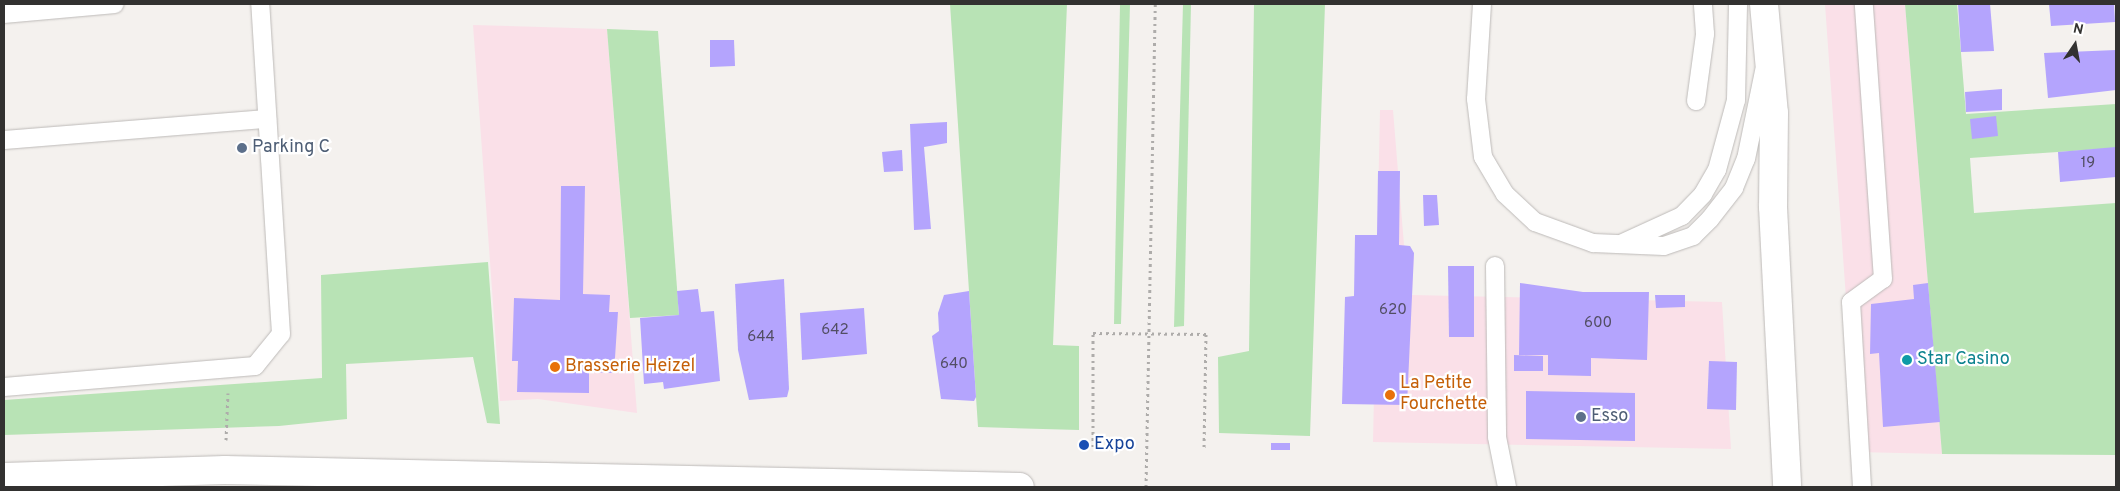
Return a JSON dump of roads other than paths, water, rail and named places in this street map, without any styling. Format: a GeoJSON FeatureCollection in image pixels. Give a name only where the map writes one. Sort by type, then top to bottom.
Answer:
{"type":"FeatureCollection","features":[{"type":"Feature","properties":{"kind":"main road"},"geometry":{"type":"LineString","coordinates":[[1764,4],[1774,112],[1773,208],[1787,487]]}},
{"type":"Feature","properties":{"kind":"main road"},"geometry":{"type":"LineString","coordinates":[[4,477],[226,470],[411,480],[1020,487]]}},
{"type":"Feature","properties":{"kind":"lane"},"geometry":{"type":"LineString","coordinates":[[4,14],[115,4]]}},
{"type":"Feature","properties":{"kind":"lane"},"geometry":{"type":"LineString","coordinates":[[4,387],[255,366],[281,334],[260,4]]}},
{"type":"Feature","properties":{"kind":"lane"},"geometry":{"type":"LineString","coordinates":[[1482,4],[1476,99],[1484,157],[1505,194],[1536,222],[1565,235],[1621,244],[1664,246],[1692,236],[1710,219],[1734,188],[1746,159],[1768,59]]}},
{"type":"Feature","properties":{"kind":"lane"},"geometry":{"type":"LineString","coordinates":[[1696,101],[1705,34],[1703,4]]}},
{"type":"Feature","properties":{"kind":"lane"},"geometry":{"type":"LineString","coordinates":[[1621,244],[1682,216],[1703,194],[1717,170],[1736,100],[1738,4]]}},
{"type":"Feature","properties":{"kind":"lane"},"geometry":{"type":"LineString","coordinates":[[1862,487],[1851,302],[1883,279],[1864,4]]}},
{"type":"Feature","properties":{"kind":"lane"},"geometry":{"type":"LineString","coordinates":[[4,26],[63,8]]}},
{"type":"Feature","properties":{"kind":"lane"},"geometry":{"type":"LineString","coordinates":[[4,140],[268,118]]}},
{"type":"Feature","properties":{"kind":"lane"},"geometry":{"type":"LineString","coordinates":[[1495,266],[1497,437],[1507,487]]}},
{"type":"Feature","properties":{"kind":"place","name":"Parking C"},"geometry":{"type":"Point","coordinates":[242,148]}},
{"type":"Feature","properties":{"kind":"place","name":"Star Casino"},"geometry":{"type":"Point","coordinates":[1907,360]}},
{"type":"Feature","properties":{"kind":"place","name":"Brasserie Heizel"},"geometry":{"type":"Point","coordinates":[555,367]}},
{"type":"Feature","properties":{"kind":"place","name":"La Petite Fourchette"},"geometry":{"type":"Point","coordinates":[1390,395]}},
{"type":"Feature","properties":{"kind":"place","name":"Esso"},"geometry":{"type":"Point","coordinates":[1581,417]}},
{"type":"Feature","properties":{"kind":"place","name":"Expo"},"geometry":{"type":"Point","coordinates":[1084,445]}}]}
